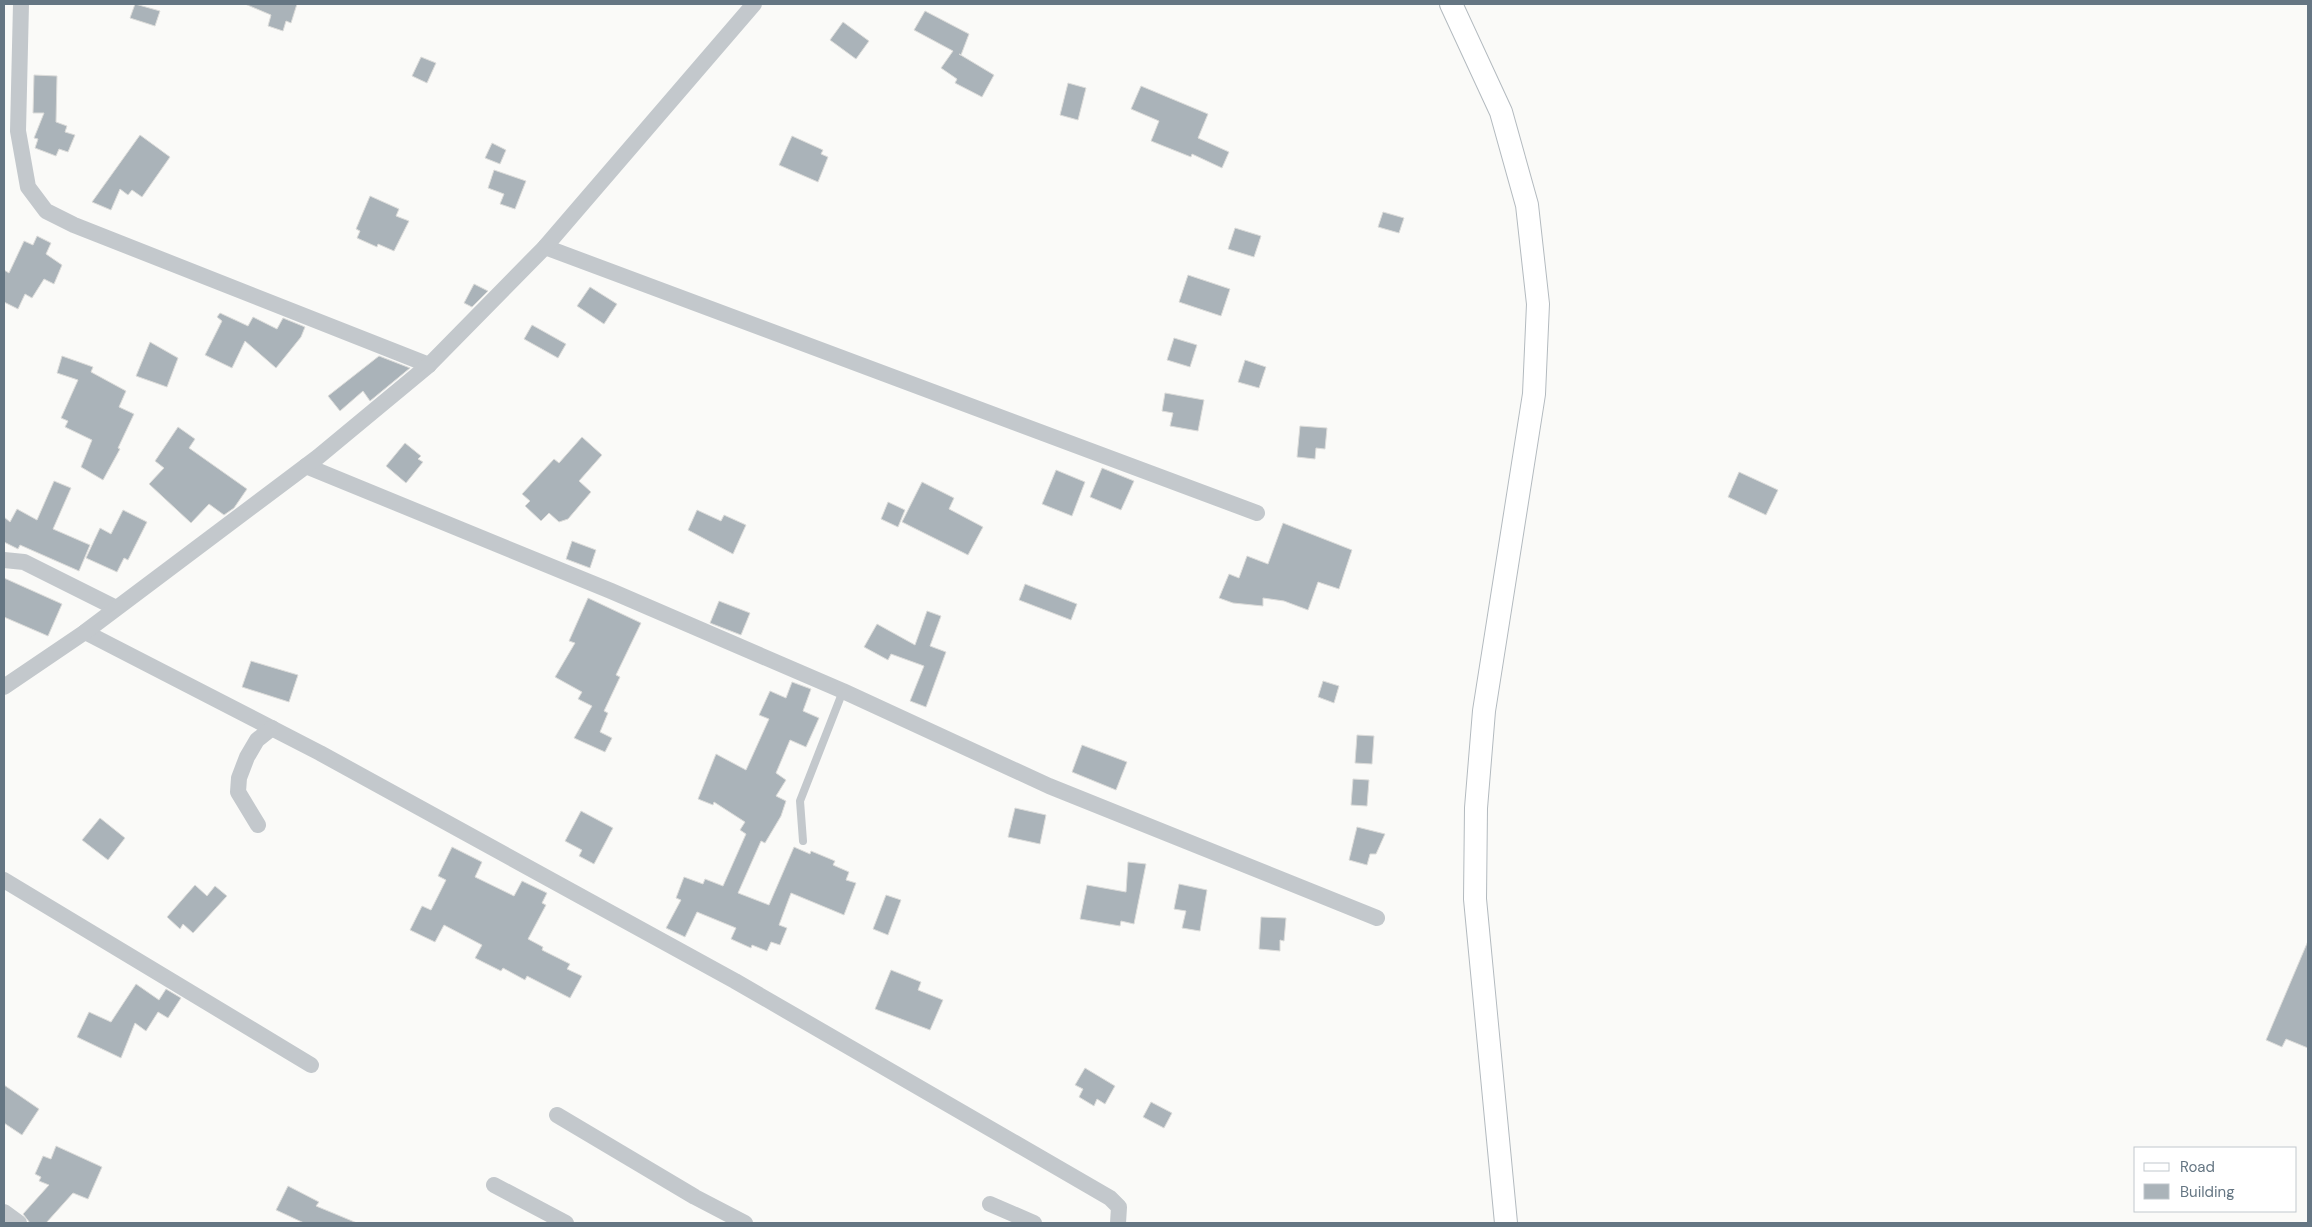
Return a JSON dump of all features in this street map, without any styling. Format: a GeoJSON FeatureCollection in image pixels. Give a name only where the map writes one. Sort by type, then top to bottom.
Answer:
{"type":"FeatureCollection","features":[{"type":"Feature","properties":{"kind":"main road"},"geometry":{"type":"LineString","coordinates":[[1451,4],[1501,112],[1527,205],[1538,304],[1534,394],[1484,711],[1476,808],[1475,899],[1506,1223]]}},
{"type":"Feature","properties":{"kind":"street"},"geometry":{"type":"LineString","coordinates":[[21,4],[18,131],[28,187],[46,211],[74,225],[429,365]]}},
{"type":"Feature","properties":{"kind":"street"},"geometry":{"type":"LineString","coordinates":[[4,687],[85,632],[306,466],[429,365],[545,247],[754,4]]}},
{"type":"Feature","properties":{"kind":"street"},"geometry":{"type":"LineString","coordinates":[[545,247],[1257,513]]}},
{"type":"Feature","properties":{"kind":"street"},"geometry":{"type":"LineString","coordinates":[[306,466],[612,591],[843,692],[1049,786],[1377,918]]}},
{"type":"Feature","properties":{"kind":"street"},"geometry":{"type":"LineString","coordinates":[[4,560],[24,562],[116,608]]}},
{"type":"Feature","properties":{"kind":"street"},"geometry":{"type":"LineString","coordinates":[[85,632],[272,728],[735,981],[1110,1198],[1119,1208],[1118,1223]]}},
{"type":"Feature","properties":{"kind":"street"},"geometry":{"type":"LineString","coordinates":[[258,825],[238,792],[239,778],[247,757],[258,740],[272,728]]}},
{"type":"Feature","properties":{"kind":"street"},"geometry":{"type":"LineString","coordinates":[[4,880],[311,1065]]}},
{"type":"Feature","properties":{"kind":"street"},"geometry":{"type":"LineString","coordinates":[[557,1115],[695,1197],[745,1223]]}},
{"type":"Feature","properties":{"kind":"street"},"geometry":{"type":"LineString","coordinates":[[494,1185],[566,1223]]}},
{"type":"Feature","properties":{"kind":"street"},"geometry":{"type":"LineString","coordinates":[[990,1204],[1034,1223]]}},
{"type":"Feature","properties":{"kind":"street"},"geometry":{"type":"LineString","coordinates":[[4,1212],[19,1223]]}},
{"type":"Feature","properties":{"kind":"lane"},"geometry":{"type":"LineString","coordinates":[[803,841],[800,801],[843,692]]}},
{"type":"Feature","properties":{"kind":"building"},"geometry":{"type":"Polygon","coordinates":[[[135,4],[160,11],[155,26],[130,18],[135,4]]]}},
{"type":"Feature","properties":{"kind":"building"},"geometry":{"type":"Polygon","coordinates":[[[245,4],[297,4],[291,23],[286,21],[283,31],[268,26],[271,15],[245,4]]]}},
{"type":"Feature","properties":{"kind":"building"},"geometry":{"type":"Polygon","coordinates":[[[925,11],[969,34],[961,55],[959,54],[994,75],[982,97],[955,83],[957,79],[941,68],[953,51],[914,30],[925,11]]]}},
{"type":"Feature","properties":{"kind":"building"},"geometry":{"type":"Polygon","coordinates":[[[843,22],[869,41],[856,59],[830,40],[843,22]]]}},
{"type":"Feature","properties":{"kind":"building"},"geometry":{"type":"Polygon","coordinates":[[[421,57],[436,63],[427,83],[412,76],[421,57]]]}},
{"type":"Feature","properties":{"kind":"building"},"geometry":{"type":"Polygon","coordinates":[[[34,75],[57,76],[56,122],[67,126],[65,132],[75,135],[68,152],[59,149],[56,156],[35,148],[38,139],[34,138],[44,113],[33,113],[34,75]]]}},
{"type":"Feature","properties":{"kind":"building"},"geometry":{"type":"Polygon","coordinates":[[[1068,83],[1086,88],[1078,120],[1060,115],[1068,83]]]}},
{"type":"Feature","properties":{"kind":"building"},"geometry":{"type":"Polygon","coordinates":[[[1141,86],[1208,114],[1198,138],[1229,152],[1222,168],[1192,154],[1191,157],[1151,141],[1159,121],[1131,109],[1141,86]]]}},
{"type":"Feature","properties":{"kind":"building"},"geometry":{"type":"Polygon","coordinates":[[[140,135],[170,157],[142,197],[132,190],[128,195],[120,189],[111,210],[92,202],[140,135]]]}},
{"type":"Feature","properties":{"kind":"building"},"geometry":{"type":"Polygon","coordinates":[[[792,136],[823,150],[821,154],[828,157],[818,182],[779,165],[792,136]]]}},
{"type":"Feature","properties":{"kind":"building"},"geometry":{"type":"Polygon","coordinates":[[[492,143],[506,150],[500,164],[485,158],[492,143]]]}},
{"type":"Feature","properties":{"kind":"building"},"geometry":{"type":"Polygon","coordinates":[[[494,170],[526,181],[515,209],[500,204],[504,194],[488,188],[494,170]]]}},
{"type":"Feature","properties":{"kind":"building"},"geometry":{"type":"Polygon","coordinates":[[[370,196],[399,209],[396,216],[409,221],[394,251],[378,244],[377,247],[357,238],[360,231],[356,229],[370,196]]]}},
{"type":"Feature","properties":{"kind":"building"},"geometry":{"type":"Polygon","coordinates":[[[1383,212],[1404,218],[1399,233],[1378,227],[1383,212]]]}},
{"type":"Feature","properties":{"kind":"building"},"geometry":{"type":"Polygon","coordinates":[[[1235,228],[1261,236],[1254,257],[1228,249],[1235,228]]]}},
{"type":"Feature","properties":{"kind":"building"},"geometry":{"type":"Polygon","coordinates":[[[37,236],[51,243],[46,254],[62,265],[54,284],[44,279],[32,298],[25,294],[18,309],[4,302],[4,270],[9,273],[24,241],[33,245],[37,236]]]}},
{"type":"Feature","properties":{"kind":"building"},"geometry":{"type":"Polygon","coordinates":[[[1188,275],[1230,289],[1221,316],[1179,302],[1188,275]]]}},
{"type":"Feature","properties":{"kind":"building"},"geometry":{"type":"Polygon","coordinates":[[[474,284],[488,291],[472,307],[464,303],[474,284]]]}},
{"type":"Feature","properties":{"kind":"building"},"geometry":{"type":"Polygon","coordinates":[[[590,287],[617,304],[604,324],[577,306],[590,287]]]}},
{"type":"Feature","properties":{"kind":"building"},"geometry":{"type":"Polygon","coordinates":[[[220,313],[248,326],[253,317],[277,329],[283,318],[305,327],[301,337],[276,368],[245,341],[232,368],[205,355],[222,321],[217,317],[220,313]]]}},
{"type":"Feature","properties":{"kind":"building"},"geometry":{"type":"Polygon","coordinates":[[[532,325],[566,344],[558,358],[524,339],[532,325]]]}},
{"type":"Feature","properties":{"kind":"building"},"geometry":{"type":"Polygon","coordinates":[[[1174,338],[1197,345],[1190,367],[1167,360],[1174,338]]]}},
{"type":"Feature","properties":{"kind":"building"},"geometry":{"type":"Polygon","coordinates":[[[150,342],[178,358],[167,387],[136,376],[150,342]]]}},
{"type":"Feature","properties":{"kind":"building"},"geometry":{"type":"Polygon","coordinates":[[[62,356],[93,367],[91,372],[126,391],[119,407],[134,414],[118,448],[120,449],[103,480],[81,467],[92,440],[65,427],[68,421],[61,418],[78,380],[57,373],[62,356]]]}},
{"type":"Feature","properties":{"kind":"building"},"geometry":{"type":"Polygon","coordinates":[[[379,356],[410,368],[370,401],[363,391],[340,411],[328,396],[379,356]]]}},
{"type":"Feature","properties":{"kind":"building"},"geometry":{"type":"Polygon","coordinates":[[[1245,360],[1266,367],[1259,388],[1238,382],[1245,360]]]}},
{"type":"Feature","properties":{"kind":"building"},"geometry":{"type":"Polygon","coordinates":[[[1165,393],[1204,400],[1198,431],[1170,426],[1173,413],[1162,411],[1165,393]]]}},
{"type":"Feature","properties":{"kind":"building"},"geometry":{"type":"Polygon","coordinates":[[[1300,426],[1327,428],[1325,449],[1316,448],[1315,459],[1297,457],[1300,426]]]}},
{"type":"Feature","properties":{"kind":"building"},"geometry":{"type":"Polygon","coordinates":[[[178,427],[195,439],[189,448],[247,489],[234,508],[224,515],[209,504],[191,523],[149,484],[164,468],[155,461],[178,427]]]}},
{"type":"Feature","properties":{"kind":"building"},"geometry":{"type":"Polygon","coordinates":[[[582,437],[602,455],[579,481],[591,492],[568,519],[559,522],[549,513],[541,521],[525,506],[530,501],[522,494],[554,459],[559,463],[582,437]]]}},
{"type":"Feature","properties":{"kind":"building"},"geometry":{"type":"Polygon","coordinates":[[[405,443],[421,456],[418,459],[423,462],[406,483],[386,466],[405,443]]]}},
{"type":"Feature","properties":{"kind":"building"},"geometry":{"type":"Polygon","coordinates":[[[1102,468],[1134,481],[1121,510],[1090,497],[1102,468]]]}},
{"type":"Feature","properties":{"kind":"building"},"geometry":{"type":"Polygon","coordinates":[[[1056,470],[1085,482],[1072,516],[1042,504],[1056,470]]]}},
{"type":"Feature","properties":{"kind":"building"},"geometry":{"type":"Polygon","coordinates":[[[1739,472],[1778,490],[1766,515],[1728,497],[1739,472]]]}},
{"type":"Feature","properties":{"kind":"building"},"geometry":{"type":"Polygon","coordinates":[[[54,481],[71,488],[53,529],[90,545],[79,571],[20,545],[18,549],[4,542],[4,517],[10,522],[17,509],[37,520],[54,481]]]}},
{"type":"Feature","properties":{"kind":"building"},"geometry":{"type":"Polygon","coordinates":[[[922,482],[954,498],[949,509],[983,527],[968,555],[902,522],[922,482]]]}},
{"type":"Feature","properties":{"kind":"building"},"geometry":{"type":"Polygon","coordinates":[[[888,502],[905,510],[898,527],[881,519],[888,502]]]}},
{"type":"Feature","properties":{"kind":"building"},"geometry":{"type":"Polygon","coordinates":[[[123,510],[147,522],[128,560],[124,558],[117,572],[86,558],[100,528],[111,534],[123,510]]]}},
{"type":"Feature","properties":{"kind":"building"},"geometry":{"type":"Polygon","coordinates":[[[697,510],[721,521],[724,515],[746,525],[733,554],[688,530],[697,510]]]}},
{"type":"Feature","properties":{"kind":"building"},"geometry":{"type":"Polygon","coordinates":[[[1283,523],[1352,550],[1339,589],[1318,582],[1308,610],[1284,601],[1263,598],[1263,606],[1233,603],[1219,598],[1229,574],[1239,578],[1247,556],[1268,564],[1283,523]]]}},
{"type":"Feature","properties":{"kind":"building"},"geometry":{"type":"Polygon","coordinates":[[[572,541],[596,550],[590,568],[566,559],[572,541]]]}},
{"type":"Feature","properties":{"kind":"building"},"geometry":{"type":"Polygon","coordinates":[[[4,578],[62,604],[48,636],[4,617],[4,578]]]}},
{"type":"Feature","properties":{"kind":"building"},"geometry":{"type":"Polygon","coordinates":[[[1025,584],[1077,604],[1071,620],[1019,600],[1025,584]]]}},
{"type":"Feature","properties":{"kind":"building"},"geometry":{"type":"Polygon","coordinates":[[[588,598],[641,623],[616,675],[620,677],[604,711],[608,713],[600,732],[612,738],[605,752],[574,738],[592,706],[578,699],[582,692],[555,677],[575,643],[569,641],[588,598]]]}},
{"type":"Feature","properties":{"kind":"building"},"geometry":{"type":"Polygon","coordinates":[[[719,601],[750,613],[741,635],[710,623],[719,601]]]}},
{"type":"Feature","properties":{"kind":"building"},"geometry":{"type":"Polygon","coordinates":[[[927,611],[941,616],[930,646],[946,652],[926,707],[910,701],[924,666],[891,654],[888,660],[864,647],[877,624],[915,645],[927,611]]]}},
{"type":"Feature","properties":{"kind":"building"},"geometry":{"type":"Polygon","coordinates":[[[251,661],[298,675],[289,702],[242,687],[251,661]]]}},
{"type":"Feature","properties":{"kind":"building"},"geometry":{"type":"Polygon","coordinates":[[[1323,681],[1339,686],[1334,703],[1318,697],[1323,681]]]}},
{"type":"Feature","properties":{"kind":"building"},"geometry":{"type":"Polygon","coordinates":[[[792,682],[811,689],[803,711],[819,718],[806,747],[790,740],[776,773],[786,780],[776,796],[786,801],[781,816],[765,843],[761,841],[738,893],[769,905],[794,847],[810,854],[811,851],[835,861],[833,865],[849,872],[846,880],[856,883],[844,915],[791,893],[779,925],[787,928],[780,945],[771,942],[767,951],[752,945],[751,948],[731,939],[736,928],[697,912],[685,937],[666,928],[681,900],[676,898],[684,877],[703,884],[705,879],[723,886],[746,834],[740,830],[745,822],[714,802],[713,805],[698,799],[716,754],[746,770],[769,719],[759,715],[770,691],[786,698],[792,682]]]}},
{"type":"Feature","properties":{"kind":"building"},"geometry":{"type":"Polygon","coordinates":[[[1357,735],[1374,736],[1372,764],[1355,763],[1357,735]]]}},
{"type":"Feature","properties":{"kind":"building"},"geometry":{"type":"Polygon","coordinates":[[[1082,745],[1127,762],[1116,790],[1072,772],[1082,745]]]}},
{"type":"Feature","properties":{"kind":"building"},"geometry":{"type":"Polygon","coordinates":[[[1353,779],[1369,780],[1367,806],[1351,805],[1353,779]]]}},
{"type":"Feature","properties":{"kind":"building"},"geometry":{"type":"Polygon","coordinates":[[[1015,808],[1046,815],[1040,844],[1008,837],[1015,808]]]}},
{"type":"Feature","properties":{"kind":"building"},"geometry":{"type":"Polygon","coordinates":[[[581,811],[613,828],[594,864],[579,856],[582,850],[565,841],[581,811]]]}},
{"type":"Feature","properties":{"kind":"building"},"geometry":{"type":"Polygon","coordinates":[[[100,818],[125,838],[108,860],[82,840],[100,818]]]}},
{"type":"Feature","properties":{"kind":"building"},"geometry":{"type":"Polygon","coordinates":[[[1357,827],[1385,834],[1376,854],[1370,854],[1367,865],[1349,860],[1357,827]]]}},
{"type":"Feature","properties":{"kind":"building"},"geometry":{"type":"Polygon","coordinates":[[[452,847],[482,862],[475,877],[514,896],[522,881],[547,893],[542,903],[546,905],[528,939],[543,947],[542,950],[570,964],[567,969],[582,976],[570,998],[527,976],[525,980],[503,968],[501,971],[475,958],[482,945],[444,925],[435,942],[410,930],[422,906],[431,910],[446,880],[438,876],[452,847]]]}},
{"type":"Feature","properties":{"kind":"building"},"geometry":{"type":"Polygon","coordinates":[[[1128,862],[1146,864],[1134,924],[1121,921],[1120,926],[1080,919],[1087,885],[1126,892],[1128,862]]]}},
{"type":"Feature","properties":{"kind":"building"},"geometry":{"type":"Polygon","coordinates":[[[1179,884],[1207,890],[1200,931],[1182,928],[1186,911],[1174,909],[1179,884]]]}},
{"type":"Feature","properties":{"kind":"building"},"geometry":{"type":"Polygon","coordinates":[[[195,885],[207,896],[215,886],[227,896],[193,933],[183,924],[180,929],[167,917],[195,885]]]}},
{"type":"Feature","properties":{"kind":"building"},"geometry":{"type":"Polygon","coordinates":[[[886,895],[901,900],[888,935],[873,929],[886,895]]]}},
{"type":"Feature","properties":{"kind":"building"},"geometry":{"type":"Polygon","coordinates":[[[1261,917],[1286,918],[1284,941],[1280,940],[1280,951],[1259,949],[1261,917]]]}},
{"type":"Feature","properties":{"kind":"building"},"geometry":{"type":"Polygon","coordinates":[[[2308,941],[2308,1048],[2286,1039],[2282,1047],[2266,1040],[2308,941]]]}},
{"type":"Feature","properties":{"kind":"building"},"geometry":{"type":"Polygon","coordinates":[[[891,970],[921,982],[918,990],[943,1000],[930,1030],[875,1009],[891,970]]]}},
{"type":"Feature","properties":{"kind":"building"},"geometry":{"type":"Polygon","coordinates":[[[136,984],[159,1000],[166,989],[181,998],[168,1018],[158,1012],[146,1031],[135,1023],[121,1058],[77,1037],[89,1012],[111,1022],[136,984]]]}},
{"type":"Feature","properties":{"kind":"building"},"geometry":{"type":"Polygon","coordinates":[[[1085,1068],[1115,1086],[1105,1104],[1097,1099],[1094,1106],[1079,1097],[1083,1089],[1075,1085],[1085,1068]]]}},
{"type":"Feature","properties":{"kind":"building"},"geometry":{"type":"Polygon","coordinates":[[[4,1085],[39,1109],[22,1135],[4,1123],[4,1085]]]}},
{"type":"Feature","properties":{"kind":"building"},"geometry":{"type":"Polygon","coordinates":[[[1151,1102],[1172,1113],[1164,1128],[1143,1117],[1151,1102]]]}},
{"type":"Feature","properties":{"kind":"building"},"geometry":{"type":"Polygon","coordinates":[[[56,1146],[102,1167],[88,1199],[73,1193],[46,1223],[30,1223],[23,1214],[49,1185],[39,1181],[41,1177],[35,1174],[43,1156],[51,1159],[56,1146]]]}},
{"type":"Feature","properties":{"kind":"building"},"geometry":{"type":"Polygon","coordinates":[[[288,1186],[319,1202],[316,1206],[357,1223],[304,1223],[276,1210],[288,1186]]]}}]}
